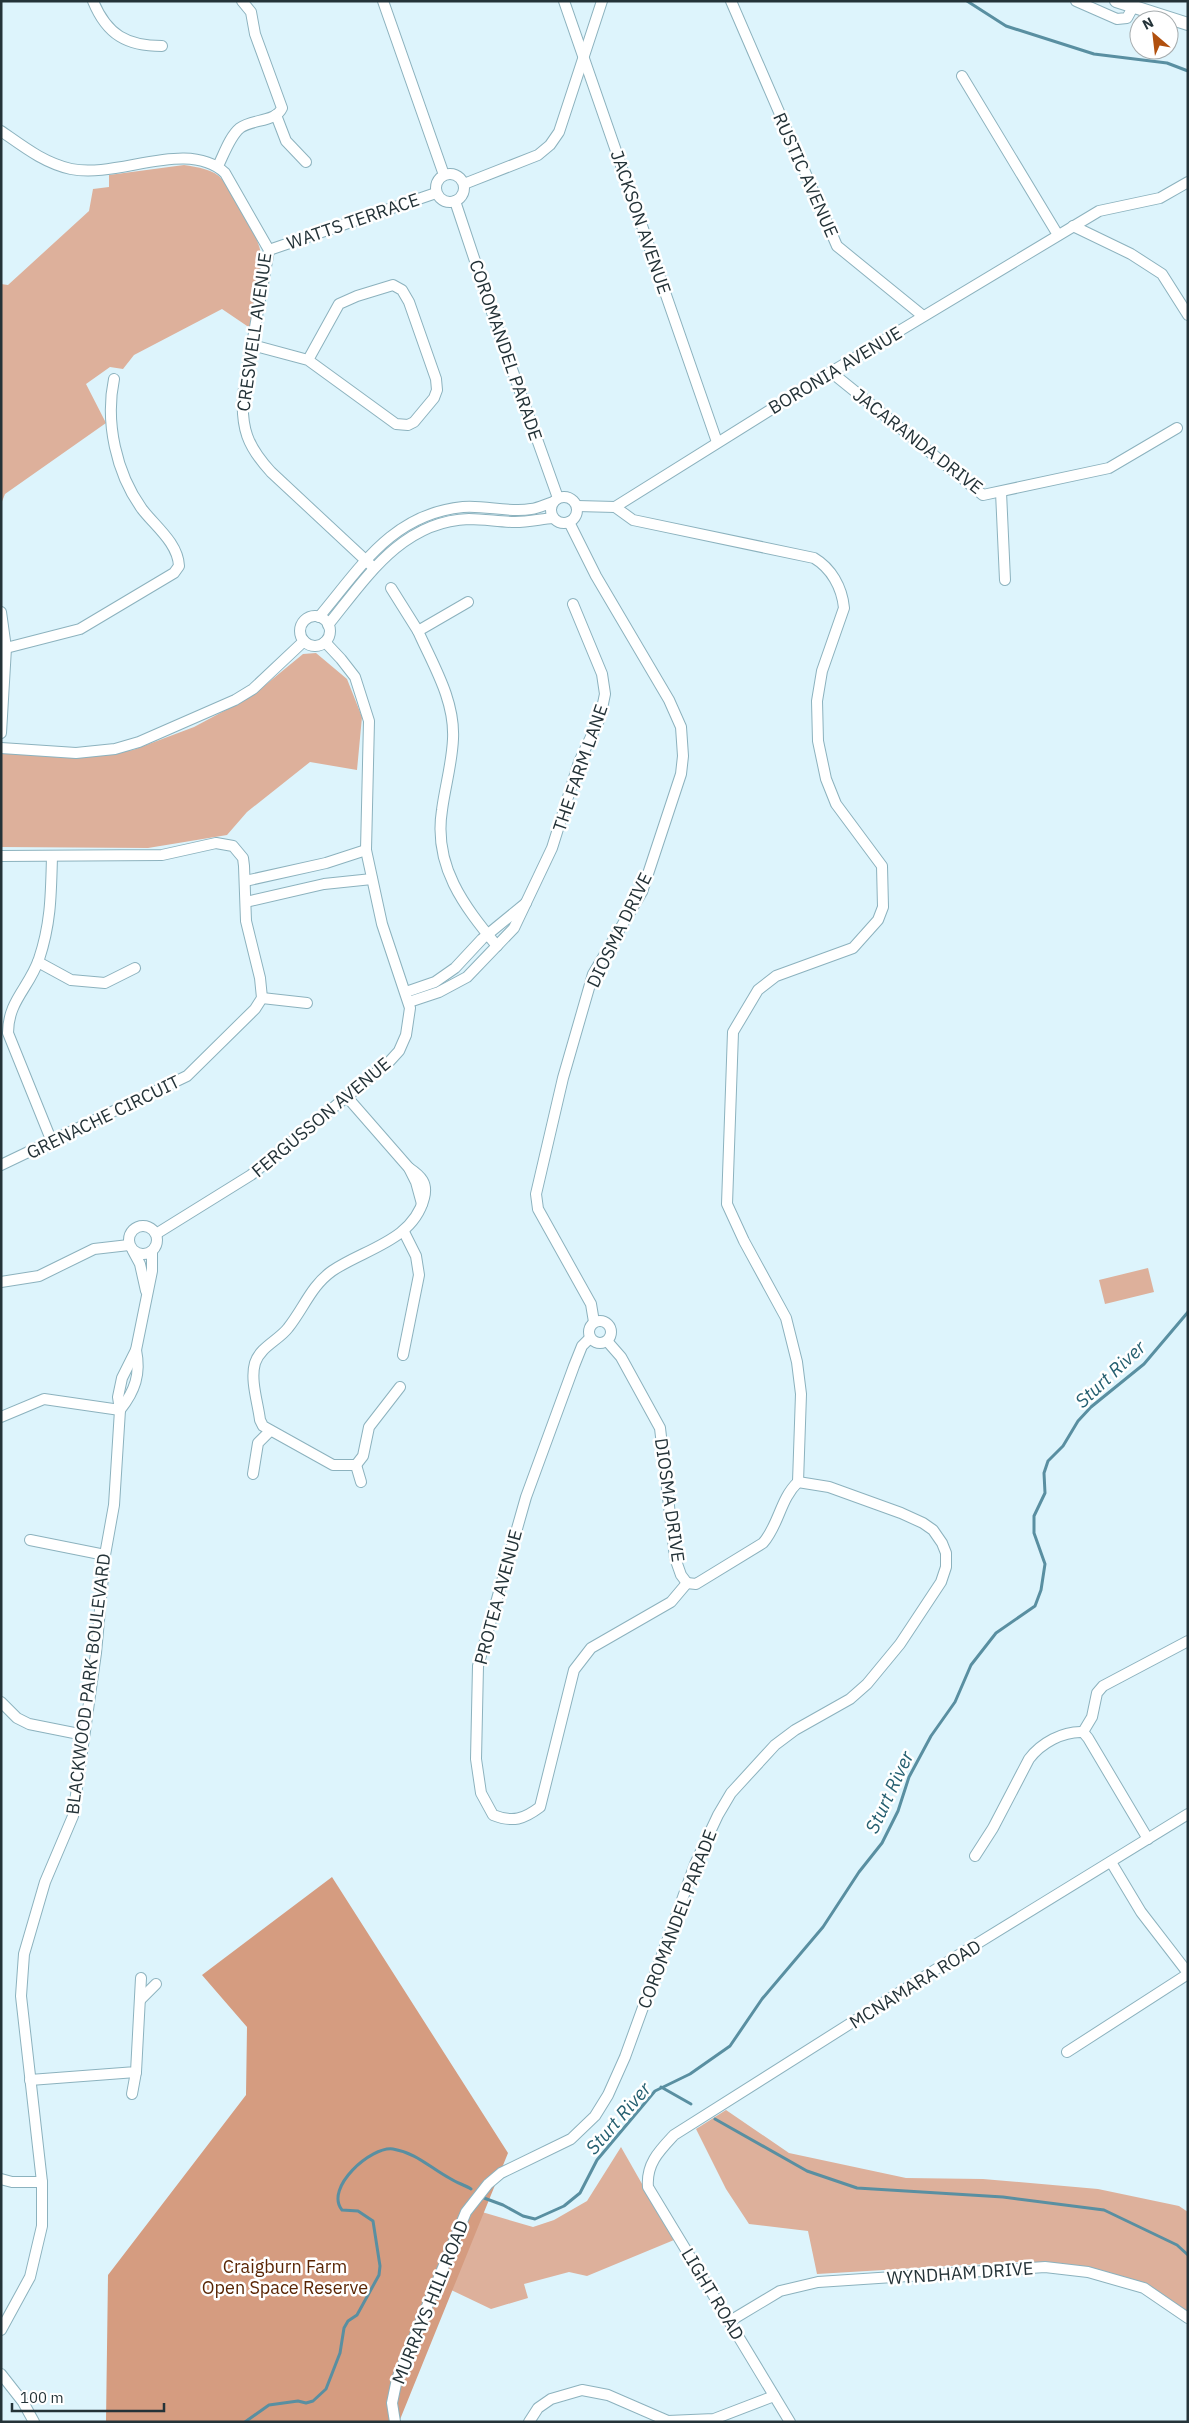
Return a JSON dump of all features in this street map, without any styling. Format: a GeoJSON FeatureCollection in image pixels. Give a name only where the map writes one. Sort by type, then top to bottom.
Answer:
{"type":"FeatureCollection","features":[{"type":"Feature","properties":{"kind":"main road"},"geometry":{"type":"LineString","coordinates":[[1116,1],[1188,24]]}},
{"type":"Feature","properties":{"kind":"street"},"geometry":{"type":"LineString","coordinates":[[93,1],[106,24],[115,34],[131,43],[145,46],[162,46]]}},
{"type":"Feature","properties":{"kind":"street"},"geometry":{"type":"LineString","coordinates":[[1,131],[44,161],[73,170],[99,170],[184,158],[203,160],[218,166],[235,133],[242,127],[276,115],[280,112],[283,105],[255,34],[251,12],[242,1]]}},
{"type":"Feature","properties":{"kind":"street"},"geometry":{"type":"LineString","coordinates":[[383,1],[444,174]]}},
{"type":"Feature","properties":{"kind":"street","name":"JACKSON AVENUE"},"geometry":{"type":"LineString","coordinates":[[564,1],[717,442]]}},
{"type":"Feature","properties":{"kind":"street"},"geometry":{"type":"LineString","coordinates":[[464,184],[538,155],[550,145],[559,132],[602,1]]}},
{"type":"Feature","properties":{"kind":"street","name":"RUSTIC AVENUE"},"geometry":{"type":"LineString","coordinates":[[731,1],[838,246],[923,316]]}},
{"type":"Feature","properties":{"kind":"street"},"geometry":{"type":"LineString","coordinates":[[1076,1],[1117,19],[1127,18],[1133,7]]}},
{"type":"Feature","properties":{"kind":"street"},"geometry":{"type":"LineString","coordinates":[[962,76],[1058,236]]}},
{"type":"Feature","properties":{"kind":"street"},"geometry":{"type":"LineString","coordinates":[[276,115],[286,141],[306,162]]}},
{"type":"Feature","properties":{"kind":"street","name":"CRESWELL AVENUE"},"geometry":{"type":"LineString","coordinates":[[218,166],[232,181],[270,250],[243,394],[242,415],[246,436],[256,456],[374,568]]}},
{"type":"Feature","properties":{"kind":"street"},"geometry":{"type":"LineString","coordinates":[[444,174],[458,176],[464,184],[464,192],[455,201],[442,200],[436,193],[438,180],[444,174]]}},
{"type":"Feature","properties":{"kind":"street","name":"BORONIA AVENUE"},"geometry":{"type":"LineString","coordinates":[[615,507],[831,372],[1074,226],[1108,208],[1160,198],[1188,182]]}},
{"type":"Feature","properties":{"kind":"street","name":"WATTS TERRACE"},"geometry":{"type":"LineString","coordinates":[[270,250],[436,193]]}},
{"type":"Feature","properties":{"kind":"street","name":"COROMANDEL PARADE"},"geometry":{"type":"LineString","coordinates":[[455,201],[556,500]]}},
{"type":"Feature","properties":{"kind":"street"},"geometry":{"type":"LineString","coordinates":[[1074,226],[1131,254],[1162,274],[1188,315]]}},
{"type":"Feature","properties":{"kind":"street"},"geometry":{"type":"LineString","coordinates":[[252,345],[308,360],[396,424],[404,426],[414,422],[434,398],[438,390],[436,379],[408,302],[402,290],[393,285],[357,296],[339,304],[308,360]]}},
{"type":"Feature","properties":{"kind":"street","name":"JACARANDA DRIVE"},"geometry":{"type":"LineString","coordinates":[[831,372],[983,495],[1109,468],[1177,428]]}},
{"type":"Feature","properties":{"kind":"street"},"geometry":{"type":"LineString","coordinates":[[6,648],[80,630],[174,573],[179,566],[176,550],[141,507],[119,462],[113,434],[111,407],[114,379]]}},
{"type":"Feature","properties":{"kind":"street"},"geometry":{"type":"LineString","coordinates":[[1001,492],[1005,580]]}},
{"type":"Feature","properties":{"kind":"street"},"geometry":{"type":"LineString","coordinates":[[319,617],[383,541],[402,526],[428,513],[464,507],[532,509],[556,500],[569,498],[576,506],[575,517],[569,522],[560,522],[553,518],[516,522],[469,519],[437,524],[417,532],[393,550],[374,568],[328,625]]}},
{"type":"Feature","properties":{"kind":"street"},"geometry":{"type":"LineString","coordinates":[[553,518],[550,510],[556,500]]}},
{"type":"Feature","properties":{"kind":"street"},"geometry":{"type":"LineString","coordinates":[[576,506],[615,507],[633,520],[814,558],[829,569],[843,600],[844,608],[820,681],[817,701],[818,741],[826,779],[836,804],[882,866],[883,907],[878,920],[853,948],[776,976],[758,990],[733,1032],[727,1204],[744,1241],[786,1318],[801,1394],[798,1482],[788,1491],[770,1534],[763,1543],[696,1584],[687,1583]]}},
{"type":"Feature","properties":{"kind":"street","name":"DIOSMA DRIVE"},"geometry":{"type":"LineString","coordinates":[[569,522],[596,576],[669,700],[681,727],[683,756],[681,774],[642,892],[593,974],[563,1078],[536,1194],[538,1209],[591,1304],[594,1322]]}},
{"type":"Feature","properties":{"kind":"street"},"geometry":{"type":"LineString","coordinates":[[391,588],[418,631],[445,690],[450,707],[453,738],[441,812],[440,836],[442,856],[450,880],[462,902],[497,946]]}},
{"type":"Feature","properties":{"kind":"street"},"geometry":{"type":"LineString","coordinates":[[418,631],[468,602]]}},
{"type":"Feature","properties":{"kind":"street","name":"THE FARM LANE"},"geometry":{"type":"LineString","coordinates":[[407,997],[454,986],[467,977],[514,928],[552,848],[579,762],[600,718],[605,694],[602,674],[573,604]]}},
{"type":"Feature","properties":{"kind":"street"},"geometry":{"type":"LineString","coordinates":[[1,612],[6,648],[1,733]]}},
{"type":"Feature","properties":{"kind":"street"},"geometry":{"type":"LineString","coordinates":[[310,617],[319,617],[328,625],[329,634],[325,642],[316,646],[304,641],[300,632],[302,623],[310,617]]}},
{"type":"Feature","properties":{"kind":"street"},"geometry":{"type":"LineString","coordinates":[[1,748],[76,753],[115,748],[138,742],[235,700],[259,683],[304,641]]}},
{"type":"Feature","properties":{"kind":"street","name":"FERGUSSON AVENUE"},"geometry":{"type":"LineString","coordinates":[[156,1234],[245,1180],[389,1062],[399,1051],[410,1020],[407,997],[382,924],[366,850],[369,721],[355,677],[342,659],[325,642]]}},
{"type":"Feature","properties":{"kind":"street"},"geometry":{"type":"LineString","coordinates":[[1,856],[162,855],[216,842],[233,846],[243,858],[246,921],[260,978],[262,998],[307,1003]]}},
{"type":"Feature","properties":{"kind":"street"},"geometry":{"type":"LineString","coordinates":[[245,881],[326,863],[366,850]]}},
{"type":"Feature","properties":{"kind":"street"},"geometry":{"type":"LineString","coordinates":[[52,856],[48,929],[38,962],[12,1007],[8,1018],[8,1033],[52,1142]]}},
{"type":"Feature","properties":{"kind":"street"},"geometry":{"type":"LineString","coordinates":[[246,902],[324,884],[372,879]]}},
{"type":"Feature","properties":{"kind":"street","name":"THE FARM LANE"},"geometry":{"type":"LineString","coordinates":[[407,997],[435,982],[455,968],[487,934],[526,902]]}},
{"type":"Feature","properties":{"kind":"street"},"geometry":{"type":"LineString","coordinates":[[38,962],[71,980],[105,983],[135,968]]}},
{"type":"Feature","properties":{"kind":"street","name":"GRENACHE CIRCUIT"},"geometry":{"type":"LineString","coordinates":[[1,1165],[187,1076],[247,1018],[262,998]]}},
{"type":"Feature","properties":{"kind":"street"},"geometry":{"type":"LineString","coordinates":[[347,1097],[409,1168],[421,1176],[426,1185],[422,1205],[416,1218],[404,1232],[332,1271],[311,1291],[288,1328],[264,1349],[255,1362],[254,1372],[260,1420],[269,1432],[333,1465],[356,1465]]}},
{"type":"Feature","properties":{"kind":"street"},"geometry":{"type":"LineString","coordinates":[[1,1282],[39,1276],[94,1249],[131,1248],[142,1254],[152,1251],[156,1246],[156,1234],[150,1227],[135,1227],[129,1235],[131,1248]]}},
{"type":"Feature","properties":{"kind":"street"},"geometry":{"type":"LineString","coordinates":[[403,1355],[419,1274],[416,1256],[404,1232]]}},
{"type":"Feature","properties":{"kind":"street","name":"BLACKWOOD PARK BOULEVARD"},"geometry":{"type":"LineString","coordinates":[[131,1248],[140,1264],[146,1292]]}},
{"type":"Feature","properties":{"kind":"street","name":"BLACKWOOD PARK BOULEVARD"},"geometry":{"type":"LineString","coordinates":[[1,2330],[30,2277],[42,2226],[42,2182],[20,1996],[24,1954],[45,1882],[73,1816],[96,1653],[104,1555],[114,1505],[120,1410],[118,1397],[122,1378],[136,1350],[146,1292],[152,1271],[152,1251]]}},
{"type":"Feature","properties":{"kind":"street"},"geometry":{"type":"LineString","coordinates":[[602,1320],[610,1327],[611,1334],[607,1341],[600,1344],[590,1338],[588,1331],[594,1322],[602,1320]]}},
{"type":"Feature","properties":{"kind":"street","name":"PROTEA AVENUE"},"geometry":{"type":"LineString","coordinates":[[590,1338],[582,1346],[526,1498],[478,1666],[476,1759],[481,1794],[493,1815],[505,1820],[516,1820],[528,1816],[540,1807],[574,1670],[581,1659],[591,1648],[670,1602],[687,1583]]}},
{"type":"Feature","properties":{"kind":"street","name":"DIOSMA DRIVE"},"geometry":{"type":"LineString","coordinates":[[607,1341],[621,1357],[660,1428],[675,1558],[681,1575],[687,1583]]}},
{"type":"Feature","properties":{"kind":"street","name":"BLACKWOOD PARK BOULEVARD"},"geometry":{"type":"LineString","coordinates":[[120,1410],[130,1397],[138,1379],[139,1365],[136,1350]]}},
{"type":"Feature","properties":{"kind":"street"},"geometry":{"type":"LineString","coordinates":[[356,1465],[363,1456],[369,1428],[400,1387]]}},
{"type":"Feature","properties":{"kind":"street"},"geometry":{"type":"LineString","coordinates":[[1,1417],[44,1399],[120,1410]]}},
{"type":"Feature","properties":{"kind":"street"},"geometry":{"type":"LineString","coordinates":[[253,1474],[258,1443],[269,1432]]}},
{"type":"Feature","properties":{"kind":"street"},"geometry":{"type":"LineString","coordinates":[[356,1465],[361,1482]]}},
{"type":"Feature","properties":{"kind":"street","name":"COROMANDEL PARADE"},"geometry":{"type":"LineString","coordinates":[[484,2188],[501,2173],[571,2139],[595,2116],[608,2095],[625,2057],[695,1864],[718,1815],[731,1793],[776,1745],[795,1730],[850,1699],[866,1684],[900,1644],[941,1582],[946,1567],[946,1552],[942,1542],[933,1530],[924,1523],[829,1487],[798,1482]]}},
{"type":"Feature","properties":{"kind":"street"},"geometry":{"type":"LineString","coordinates":[[30,1540],[104,1555]]}},
{"type":"Feature","properties":{"kind":"street"},"geometry":{"type":"LineString","coordinates":[[1083,1732],[1092,1717],[1097,1693],[1103,1686],[1188,1641]]}},
{"type":"Feature","properties":{"kind":"street"},"geometry":{"type":"LineString","coordinates":[[1,1702],[18,1718],[29,1724],[84,1734]]}},
{"type":"Feature","properties":{"kind":"street"},"geometry":{"type":"LineString","coordinates":[[975,1856],[993,1828],[1029,1759],[1037,1749],[1070,1731],[1083,1732]]}},
{"type":"Feature","properties":{"kind":"street"},"geometry":{"type":"LineString","coordinates":[[1083,1732],[1148,1839]]}},
{"type":"Feature","properties":{"kind":"street","name":"MCNAMARA ROAD"},"geometry":{"type":"LineString","coordinates":[[650,2164],[674,2135],[1188,1814]]}},
{"type":"Feature","properties":{"kind":"street"},"geometry":{"type":"LineString","coordinates":[[1068,2052],[1188,1974],[1141,1912],[1110,1862]]}},
{"type":"Feature","properties":{"kind":"street"},"geometry":{"type":"LineString","coordinates":[[132,2094],[136,2072],[141,1978]]}},
{"type":"Feature","properties":{"kind":"street"},"geometry":{"type":"LineString","coordinates":[[140,2000],[156,1984]]}},
{"type":"Feature","properties":{"kind":"street"},"geometry":{"type":"LineString","coordinates":[[30,2080],[136,2072]]}},
{"type":"Feature","properties":{"kind":"street","name":"LIGHT ROAD"},"geometry":{"type":"LineString","coordinates":[[650,2164],[647,2175],[648,2187],[790,2422]]}},
{"type":"Feature","properties":{"kind":"street"},"geometry":{"type":"LineString","coordinates":[[1,2179],[12,2182],[42,2182]]}},
{"type":"Feature","properties":{"kind":"street","name":"MURRAYS HILL ROAD"},"geometry":{"type":"LineString","coordinates":[[395,2422],[392,2402],[397,2379],[468,2210],[484,2188]]}},
{"type":"Feature","properties":{"kind":"street","name":"WYNDHAM DRIVE"},"geometry":{"type":"LineString","coordinates":[[730,2321],[780,2291],[818,2282],[1045,2267],[1088,2272],[1144,2288],[1188,2318]]}},
{"type":"Feature","properties":{"kind":"street"},"geometry":{"type":"LineString","coordinates":[[1,2374],[23,2402],[34,2422]]}},
{"type":"Feature","properties":{"kind":"street"},"geometry":{"type":"LineString","coordinates":[[530,2422],[538,2408],[551,2399],[582,2390],[608,2395],[668,2421],[714,2419],[774,2396]]}},
{"type":"Feature","properties":{"kind":"shaded area"},"geometry":{"type":"Polygon","coordinates":[[[184,165],[210,171],[219,176],[228,186],[252,228],[260,248],[261,273],[250,328],[222,309],[134,355],[123,369],[110,367],[86,384],[106,423],[5,494],[1,504],[1,284],[8,285],[89,211],[93,189],[109,187],[109,175],[184,165]]]}},
{"type":"Feature","properties":{"kind":"shaded area"},"geometry":{"type":"Polygon","coordinates":[[[316,653],[347,679],[362,717],[357,770],[310,762],[247,812],[227,835],[148,848],[1,847],[1,753],[68,758],[133,750],[194,727],[252,696],[303,654],[316,653]]]}},
{"type":"Feature","properties":{"kind":"shaded area"},"geometry":{"type":"Polygon","coordinates":[[[1148,1268],[1154,1292],[1105,1304],[1099,1280],[1148,1268]]]}},
{"type":"Feature","properties":{"kind":"shaded area"},"geometry":{"type":"Polygon","coordinates":[[[726,2110],[789,2153],[906,2178],[983,2179],[1098,2189],[1179,2206],[1188,2212],[1188,2312],[1146,2283],[1086,2268],[1017,2262],[817,2274],[808,2231],[749,2224],[726,2189],[696,2129],[726,2110]]]}},
{"type":"Feature","properties":{"kind":"shaded area"},"geometry":{"type":"Polygon","coordinates":[[[621,2147],[674,2240],[587,2276],[569,2272],[524,2284],[528,2298],[491,2309],[447,2288],[482,2212],[533,2227],[554,2220],[587,2201],[621,2147]]]}},
{"type":"Feature","properties":{"kind":"green space","name":"Craigburn Farm Open Space Reserve"},"geometry":{"type":"Polygon","coordinates":[[[332,1877],[508,2153],[399,2422],[106,2422],[108,2275],[246,2095],[247,2027],[202,1975],[332,1877]]]}},
{"type":"Feature","properties":{"kind":"waterway","name":"Sturt River"},"geometry":{"type":"LineString","coordinates":[[967,1],[1006,26],[1094,54],[1167,63],[1188,71]]}},
{"type":"Feature","properties":{"kind":"waterway","name":"Sturt River"},"geometry":{"type":"LineString","coordinates":[[484,2198],[503,2205],[523,2216],[535,2219],[564,2206],[580,2193],[597,2160],[655,2091],[690,2074],[730,2046],[762,1999],[823,1927],[859,1872],[882,1843],[898,1811],[909,1777],[931,1736],[955,1702],[971,1665],[996,1633],[1035,1606],[1041,1590],[1045,1564],[1034,1533],[1034,1516],[1045,1493],[1044,1473],[1048,1461],[1063,1446],[1078,1421],[1091,1407],[1144,1364],[1188,1312]]}},
{"type":"Feature","properties":{"kind":"waterway"},"geometry":{"type":"LineString","coordinates":[[661,2087],[691,2104]]}},
{"type":"Feature","properties":{"kind":"waterway"},"geometry":{"type":"LineString","coordinates":[[715,2119],[807,2171],[857,2188],[1003,2197],[1104,2210],[1177,2245],[1188,2255]]}},
{"type":"Feature","properties":{"kind":"waterway","name":"Sturt River"},"geometry":{"type":"LineString","coordinates":[[245,2422],[269,2405],[298,2401],[306,2403],[313,2401],[326,2389],[340,2353],[344,2328],[348,2321],[357,2315],[379,2275],[380,2266],[373,2221],[358,2211],[342,2210],[338,2201],[339,2191],[344,2180],[352,2170],[373,2154],[393,2149],[416,2157],[443,2175],[471,2189]]}}]}
